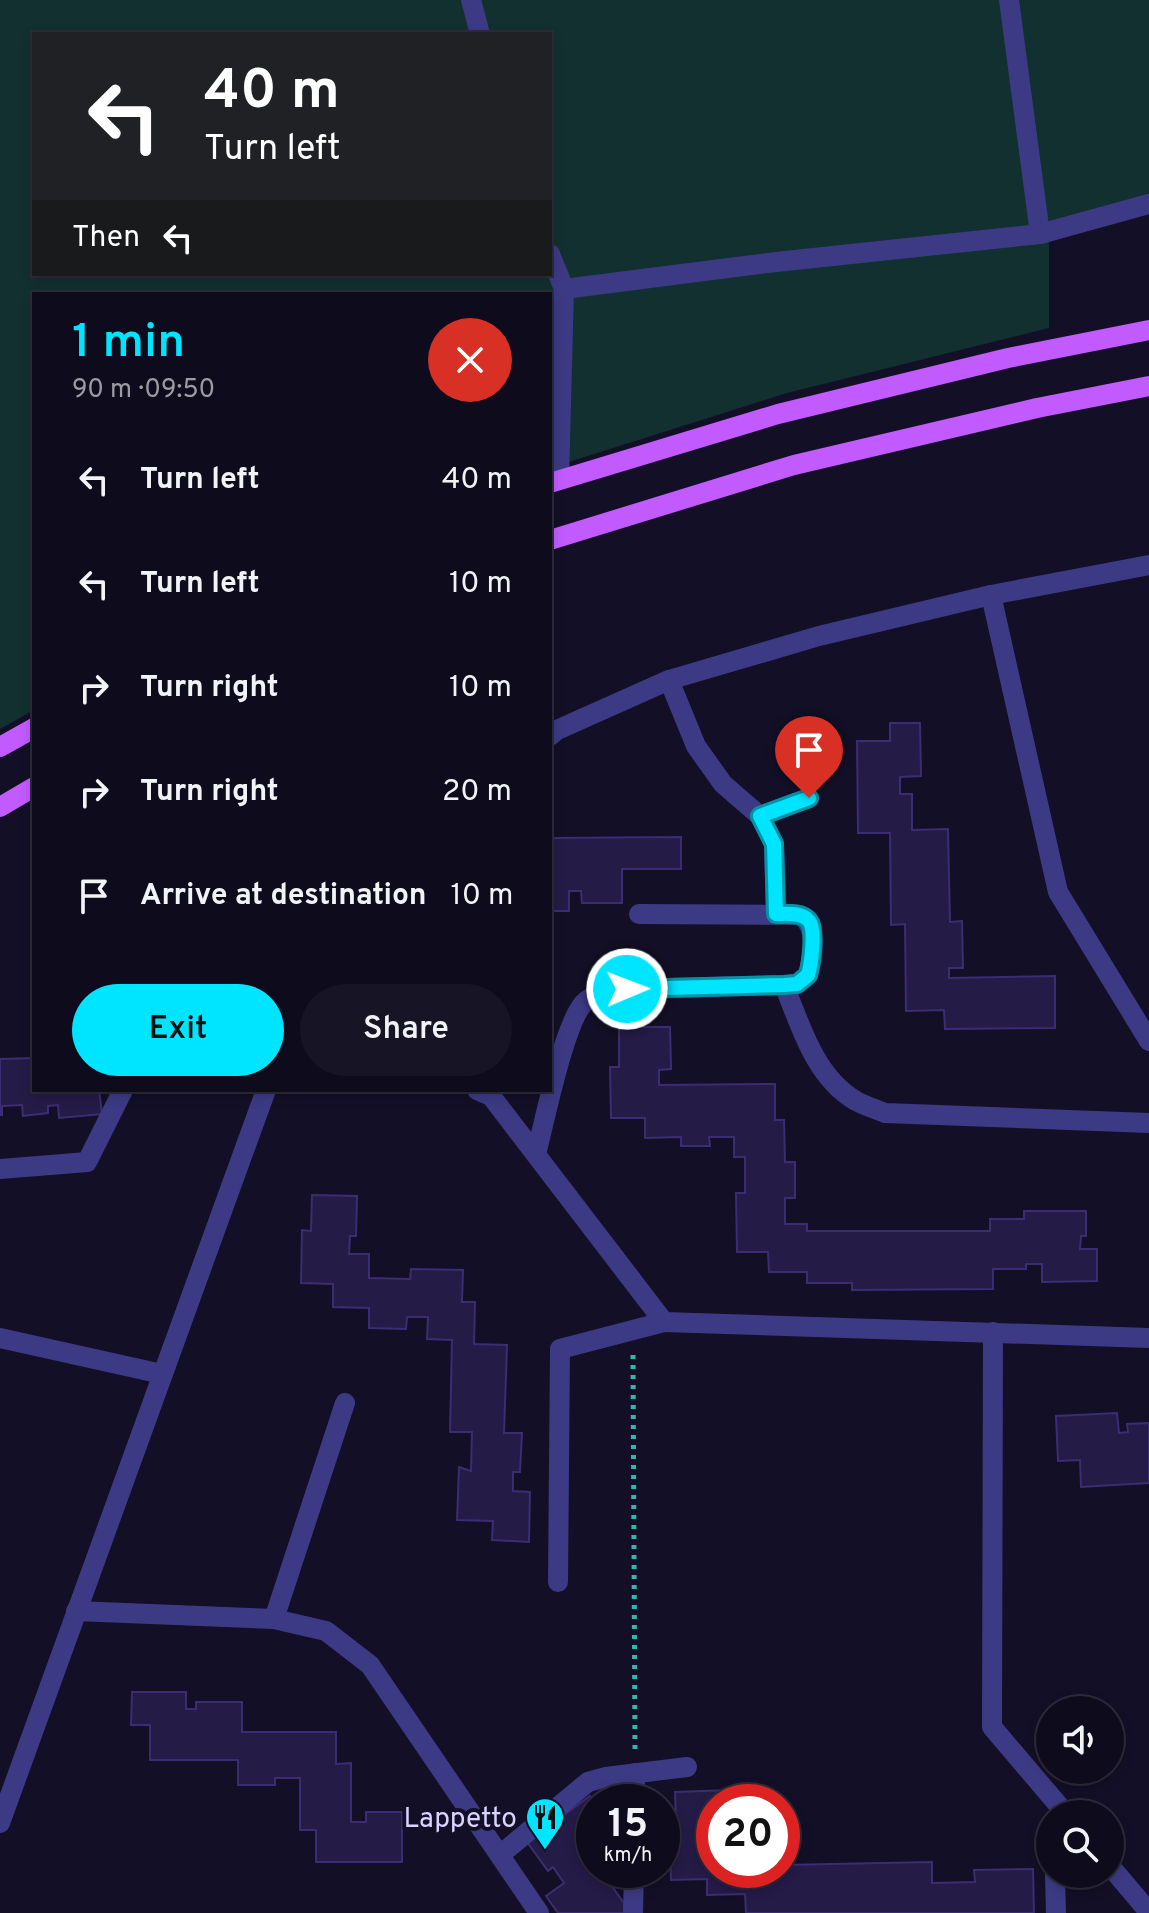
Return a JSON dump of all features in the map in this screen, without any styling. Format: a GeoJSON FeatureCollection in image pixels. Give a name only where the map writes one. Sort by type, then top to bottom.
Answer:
{"type":"FeatureCollection","features":[{"type":"Feature","properties":{"kind":"main road"},"geometry":{"type":"LineString","coordinates":[[554,481],[778,414],[1008,358],[1149,330]]}},
{"type":"Feature","properties":{"kind":"main road"},"geometry":{"type":"LineString","coordinates":[[552,539],[794,465],[1037,408],[1149,386]]}},
{"type":"Feature","properties":{"kind":"main road"},"geometry":{"type":"LineString","coordinates":[[0,747],[32,729]]}},
{"type":"Feature","properties":{"kind":"main road"},"geometry":{"type":"LineString","coordinates":[[0,807],[32,788]]}},
{"type":"Feature","properties":{"kind":"street"},"geometry":{"type":"LineString","coordinates":[[471,0],[479,32]]}},
{"type":"Feature","properties":{"kind":"street"},"geometry":{"type":"LineString","coordinates":[[1009,0],[1040,234]]}},
{"type":"Feature","properties":{"kind":"street"},"geometry":{"type":"LineString","coordinates":[[564,289],[776,262],[1040,234],[1149,204]]}},
{"type":"Feature","properties":{"kind":"street"},"geometry":{"type":"LineString","coordinates":[[552,259],[564,289],[554,481]]}},
{"type":"Feature","properties":{"kind":"street"},"geometry":{"type":"LineString","coordinates":[[552,734],[669,680],[819,636],[991,595],[1149,565]]}},
{"type":"Feature","properties":{"kind":"street"},"geometry":{"type":"LineString","coordinates":[[991,595],[1058,892],[1149,1041]]}},
{"type":"Feature","properties":{"kind":"street"},"geometry":{"type":"LineString","coordinates":[[669,680],[696,746],[723,784],[760,816],[774,844],[776,914]]}},
{"type":"Feature","properties":{"kind":"street"},"geometry":{"type":"LineString","coordinates":[[760,816],[809,798]]}},
{"type":"Feature","properties":{"kind":"street"},"geometry":{"type":"LineString","coordinates":[[536,1154],[571,1026],[583,1003],[602,992],[797,984],[808,975],[812,930],[809,921],[800,915],[639,914]]}},
{"type":"Feature","properties":{"kind":"street"},"geometry":{"type":"LineString","coordinates":[[784,985],[814,1057],[833,1083],[856,1101],[885,1113],[1149,1123]]}},
{"type":"Feature","properties":{"kind":"street"},"geometry":{"type":"LineString","coordinates":[[0,1169],[87,1162],[122,1092]]}},
{"type":"Feature","properties":{"kind":"street"},"geometry":{"type":"LineString","coordinates":[[0,1823],[265,1092]]}},
{"type":"Feature","properties":{"kind":"street"},"geometry":{"type":"LineString","coordinates":[[482,1092],[491,1096],[664,1322]]}},
{"type":"Feature","properties":{"kind":"street"},"geometry":{"type":"LineString","coordinates":[[558,1582],[560,1349],[664,1322],[1149,1338]]}},
{"type":"Feature","properties":{"kind":"street"},"geometry":{"type":"LineString","coordinates":[[993,1332],[992,1727],[1050,1800]]}},
{"type":"Feature","properties":{"kind":"street"},"geometry":{"type":"LineString","coordinates":[[0,1338],[162,1374]]}},
{"type":"Feature","properties":{"kind":"street"},"geometry":{"type":"LineString","coordinates":[[274,1619],[345,1403]]}},
{"type":"Feature","properties":{"kind":"street"},"geometry":{"type":"LineString","coordinates":[[76,1611],[274,1619],[326,1631],[370,1665],[539,1913]]}},
{"type":"Feature","properties":{"kind":"street"},"geometry":{"type":"LineString","coordinates":[[500,1855],[588,1782],[687,1767]]}},
{"type":"Feature","properties":{"kind":"street"},"geometry":{"type":"LineString","coordinates":[[635,1773],[635,1784]]}},
{"type":"Feature","properties":{"kind":"street"},"geometry":{"type":"LineString","coordinates":[[1124,1883],[1149,1912]]}},
{"type":"Feature","properties":{"kind":"street"},"geometry":{"type":"LineString","coordinates":[[633,1913],[634,1888]]}},
{"type":"Feature","properties":{"kind":"street"},"geometry":{"type":"LineString","coordinates":[[1055,1888],[1056,1913]]}},
{"type":"Feature","properties":{"kind":"path"},"geometry":{"type":"LineString","coordinates":[[632,1330],[635,1773]]}},
{"type":"Feature","properties":{"kind":"green space"},"geometry":{"type":"Polygon","coordinates":[[[0,0],[1149,0],[1149,199],[1049,227],[1049,328],[787,393],[552,467],[552,292],[32,292],[32,711],[0,729],[0,0]]]}},
{"type":"Feature","properties":{"kind":"building"},"geometry":{"type":"Polygon","coordinates":[[[890,723],[920,723],[921,776],[900,777],[900,794],[912,794],[912,830],[948,829],[950,922],[962,921],[963,968],[949,968],[949,978],[1055,976],[1055,1028],[945,1029],[944,1010],[906,1011],[905,924],[891,925],[890,833],[858,833],[857,741],[890,741],[890,723]]]}},
{"type":"Feature","properties":{"kind":"building"},"geometry":{"type":"Polygon","coordinates":[[[681,837],[681,869],[622,869],[622,903],[582,903],[581,891],[569,891],[569,911],[552,911],[552,838],[681,837]]]}},
{"type":"Feature","properties":{"kind":"building"},"geometry":{"type":"Polygon","coordinates":[[[619,1027],[670,1027],[671,1069],[659,1070],[659,1085],[775,1084],[775,1120],[784,1120],[785,1162],[795,1162],[795,1198],[785,1198],[785,1224],[807,1224],[807,1231],[990,1231],[990,1219],[1024,1219],[1024,1211],[1086,1211],[1086,1236],[1081,1236],[1080,1249],[1097,1249],[1097,1281],[1042,1282],[1042,1264],[1026,1264],[1026,1269],[993,1269],[993,1289],[852,1290],[852,1283],[807,1283],[807,1272],[769,1272],[768,1252],[737,1252],[736,1193],[745,1193],[745,1157],[734,1157],[734,1137],[709,1137],[710,1146],[681,1146],[681,1137],[645,1138],[645,1118],[611,1118],[610,1067],[619,1067],[619,1027]]]}},
{"type":"Feature","properties":{"kind":"building"},"geometry":{"type":"Polygon","coordinates":[[[32,1058],[32,1092],[99,1092],[102,1114],[59,1118],[58,1105],[48,1106],[48,1113],[23,1116],[22,1105],[2,1106],[0,1115],[0,1059],[32,1058]]]}},
{"type":"Feature","properties":{"kind":"building"},"geometry":{"type":"Polygon","coordinates":[[[312,1195],[357,1196],[356,1236],[350,1236],[349,1254],[369,1254],[369,1278],[410,1279],[411,1269],[463,1270],[462,1302],[475,1302],[474,1344],[507,1345],[504,1433],[522,1433],[520,1472],[513,1472],[513,1491],[530,1492],[529,1542],[492,1540],[493,1521],[457,1520],[459,1467],[471,1471],[472,1432],[450,1432],[452,1340],[427,1339],[428,1317],[407,1317],[406,1329],[369,1328],[369,1308],[333,1307],[333,1284],[301,1283],[302,1230],[311,1231],[312,1195]]]}},
{"type":"Feature","properties":{"kind":"building"},"geometry":{"type":"Polygon","coordinates":[[[1117,1413],[1119,1433],[1128,1432],[1127,1424],[1149,1423],[1149,1483],[1081,1487],[1080,1460],[1058,1461],[1056,1416],[1117,1413]]]}},
{"type":"Feature","properties":{"kind":"building"},"geometry":{"type":"Polygon","coordinates":[[[132,1692],[186,1692],[186,1709],[196,1709],[196,1702],[242,1702],[242,1732],[336,1732],[336,1764],[351,1763],[351,1822],[366,1822],[366,1812],[402,1812],[402,1862],[316,1862],[316,1830],[300,1830],[300,1778],[275,1778],[275,1785],[238,1785],[238,1760],[150,1760],[150,1725],[131,1725],[132,1692]]]}},
{"type":"Feature","properties":{"kind":"building"},"geometry":{"type":"Polygon","coordinates":[[[696,1791],[696,1879],[680,1880],[680,1792],[696,1791]]]}},
{"type":"Feature","properties":{"kind":"building"},"geometry":{"type":"Polygon","coordinates":[[[576,1806],[576,1888],[613,1888],[628,1913],[558,1913],[546,1896],[564,1883],[553,1867],[548,1871],[527,1842],[576,1806]]]}},
{"type":"Feature","properties":{"kind":"building"},"geometry":{"type":"Polygon","coordinates":[[[932,1862],[932,1883],[975,1882],[974,1870],[1033,1869],[1034,1913],[746,1913],[745,1894],[707,1895],[707,1888],[800,1888],[800,1865],[932,1862]]]}},
{"type":"Feature","properties":{"kind":"place","name":"Lappetto"},"geometry":{"type":"Point","coordinates":[545,1851]}},
{"type":"Feature","properties":{"kind":"route"},"geometry":{"type":"LineString","coordinates":[[627,989],[797,984],[808,975],[812,930],[809,921],[800,915],[776,914],[774,844],[760,816],[809,798]]}}]}
